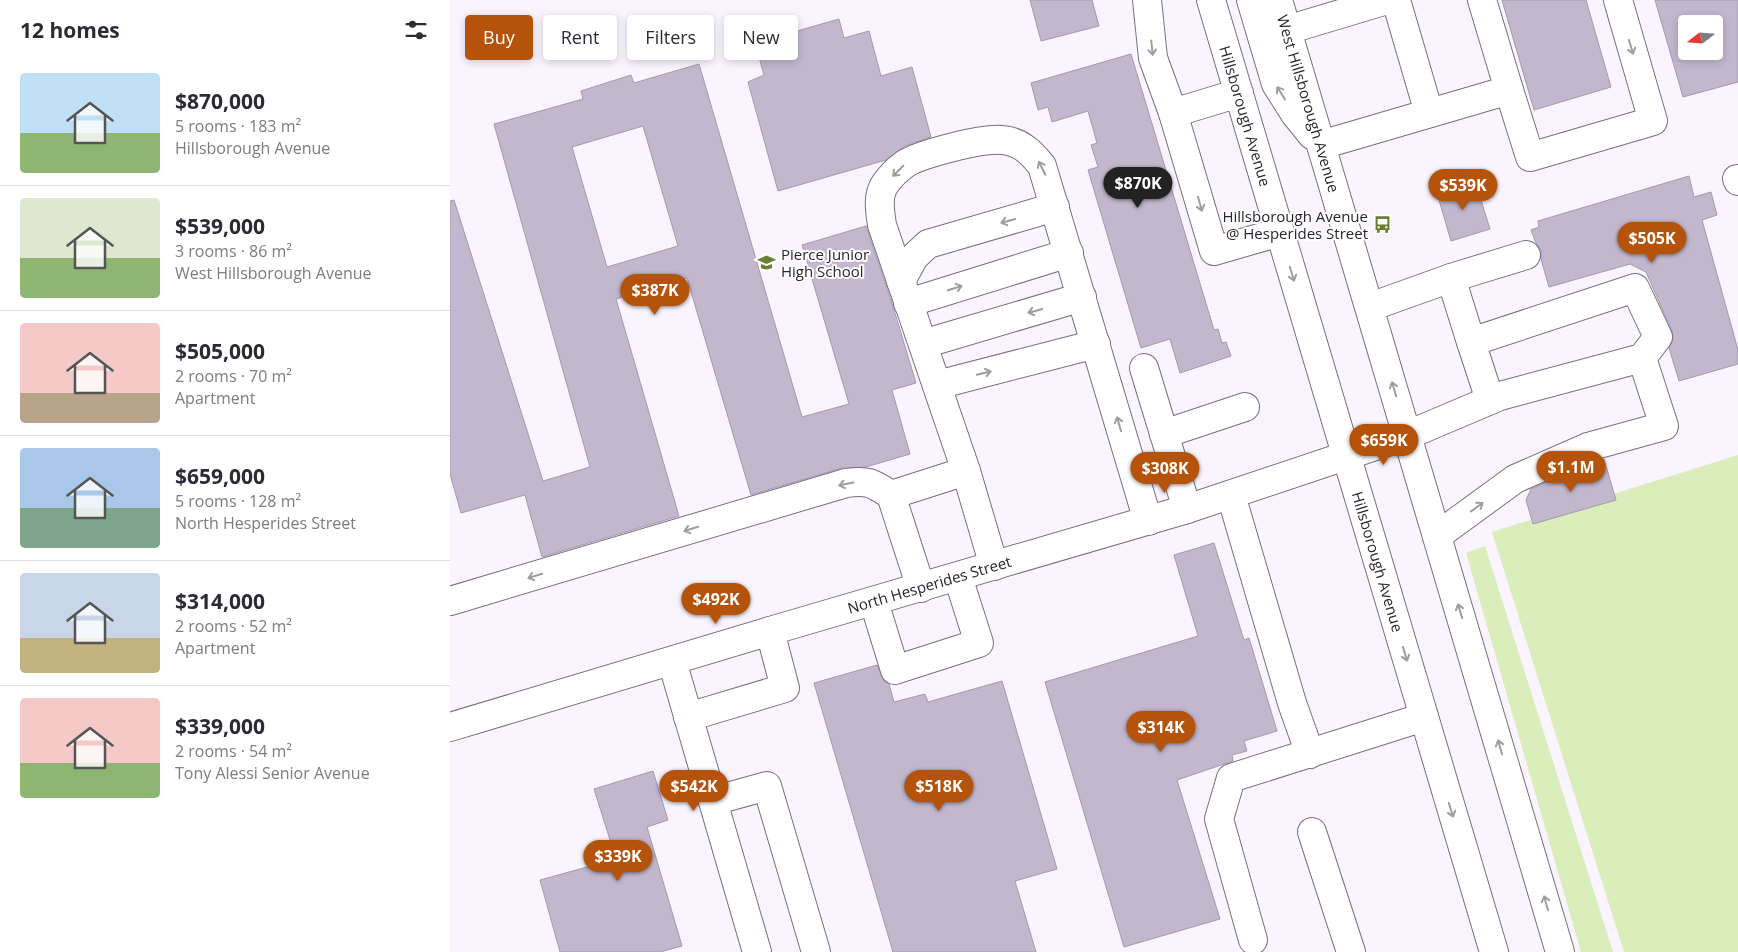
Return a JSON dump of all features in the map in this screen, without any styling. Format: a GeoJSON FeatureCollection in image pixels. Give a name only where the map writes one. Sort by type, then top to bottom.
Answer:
{"type":"FeatureCollection","features":[{"type":"Feature","properties":{"kind":"main road"},"geometry":{"type":"LineString","coordinates":[[1147,0],[1153,58],[1173,113],[1214,251],[1280,232]]}},
{"type":"Feature","properties":{"kind":"main road","name":"Hillsborough Avenue"},"geometry":{"type":"LineString","coordinates":[[1211,0],[1494,952]]}},
{"type":"Feature","properties":{"kind":"main road"},"geometry":{"type":"LineString","coordinates":[[1251,0],[1276,84],[1295,114],[1321,145],[1509,90]]}},
{"type":"Feature","properties":{"kind":"main road","name":"West Hillsborough Avenue"},"geometry":{"type":"LineString","coordinates":[[1278,0],[1408,435]]}},
{"type":"Feature","properties":{"kind":"main road"},"geometry":{"type":"LineString","coordinates":[[1287,30],[1387,0]]}},
{"type":"Feature","properties":{"kind":"main road"},"geometry":{"type":"LineString","coordinates":[[1396,0],[1429,113]]}},
{"type":"Feature","properties":{"kind":"main road"},"geometry":{"type":"LineString","coordinates":[[1482,0],[1530,158],[1653,121],[1618,0]]}},
{"type":"Feature","properties":{"kind":"main road"},"geometry":{"type":"LineString","coordinates":[[1173,113],[1239,93]]}},
{"type":"Feature","properties":{"kind":"main road"},"geometry":{"type":"LineString","coordinates":[[994,566],[966,471],[882,225],[879,201],[885,184],[904,165],[919,157],[983,141],[1003,140],[1021,145],[1032,153],[1042,166],[1148,521]]}},
{"type":"Feature","properties":{"kind":"main road"},"geometry":{"type":"LineString","coordinates":[[905,292],[914,257],[928,244],[1055,207]]}},
{"type":"Feature","properties":{"kind":"main road"},"geometry":{"type":"LineString","coordinates":[[905,292],[1069,253]]}},
{"type":"Feature","properties":{"kind":"main road"},"geometry":{"type":"LineString","coordinates":[[1370,307],[1451,278],[1526,255]]}},
{"type":"Feature","properties":{"kind":"main road"},"geometry":{"type":"LineString","coordinates":[[1451,278],[1490,400]]}},
{"type":"Feature","properties":{"kind":"main road"},"geometry":{"type":"LineString","coordinates":[[1437,536],[1515,479],[1588,447],[1664,426],[1642,358],[1658,337],[1635,288],[1471,342]]}},
{"type":"Feature","properties":{"kind":"main road"},"geometry":{"type":"LineString","coordinates":[[923,344],[1082,297]]}},
{"type":"Feature","properties":{"kind":"main road"},"geometry":{"type":"LineString","coordinates":[[937,385],[1096,344]]}},
{"type":"Feature","properties":{"kind":"main road","name":"North Hesperides Street"},"geometry":{"type":"LineString","coordinates":[[450,727],[1187,509],[1408,435],[1500,396],[1642,358]]}},
{"type":"Feature","properties":{"kind":"main road"},"geometry":{"type":"LineString","coordinates":[[1144,368],[1187,509]]}},
{"type":"Feature","properties":{"kind":"main road"},"geometry":{"type":"LineString","coordinates":[[1164,434],[1244,407]]}},
{"type":"Feature","properties":{"kind":"main road"},"geometry":{"type":"LineString","coordinates":[[1408,435],[1560,952]]}},
{"type":"Feature","properties":{"kind":"main road"},"geometry":{"type":"LineString","coordinates":[[891,496],[966,471]]}},
{"type":"Feature","properties":{"kind":"main road"},"geometry":{"type":"LineString","coordinates":[[450,601],[846,483],[859,481],[871,482],[891,496],[921,588]]}},
{"type":"Feature","properties":{"kind":"main road"},"geometry":{"type":"LineString","coordinates":[[1232,494],[1292,703],[1310,754]]}},
{"type":"Feature","properties":{"kind":"main road"},"geometry":{"type":"LineString","coordinates":[[874,602],[895,670],[979,643],[958,577]]}},
{"type":"Feature","properties":{"kind":"main road"},"geometry":{"type":"LineString","coordinates":[[688,717],[785,688],[770,631]]}},
{"type":"Feature","properties":{"kind":"main road"},"geometry":{"type":"LineString","coordinates":[[672,661],[757,952]]}},
{"type":"Feature","properties":{"kind":"main road"},"geometry":{"type":"LineString","coordinates":[[1253,940],[1219,819],[1231,778],[1424,717]]}},
{"type":"Feature","properties":{"kind":"main road"},"geometry":{"type":"LineString","coordinates":[[713,801],[767,786],[816,952]]}},
{"type":"Feature","properties":{"kind":"main road"},"geometry":{"type":"LineString","coordinates":[[1312,832],[1351,952]]}},
{"type":"Feature","properties":{"kind":"green space"},"geometry":{"type":"Polygon","coordinates":[[[1738,455],[1738,952],[1624,952],[1492,532],[1738,455]]]}},
{"type":"Feature","properties":{"kind":"green space"},"geometry":{"type":"Polygon","coordinates":[[[1485,546],[1613,952],[1581,952],[1466,553],[1485,546]]]}},
{"type":"Feature","properties":{"kind":"building"},"geometry":{"type":"Polygon","coordinates":[[[1030,0],[1092,0],[1099,26],[1041,41],[1030,0]]]}},
{"type":"Feature","properties":{"kind":"building"},"geometry":{"type":"Polygon","coordinates":[[[1502,0],[1586,0],[1611,87],[1534,110],[1502,0]]]}},
{"type":"Feature","properties":{"kind":"building"},"geometry":{"type":"Polygon","coordinates":[[[1655,0],[1738,0],[1738,82],[1683,97],[1655,0]]]}},
{"type":"Feature","properties":{"kind":"building"},"geometry":{"type":"Polygon","coordinates":[[[839,19],[844,38],[869,31],[881,76],[912,67],[931,137],[905,146],[886,160],[778,191],[748,82],[764,75],[760,60],[798,60],[798,31],[839,19]]]}},
{"type":"Feature","properties":{"kind":"building"},"geometry":{"type":"Polygon","coordinates":[[[1131,54],[1214,330],[1218,329],[1222,343],[1226,342],[1231,356],[1180,373],[1170,339],[1141,348],[1088,170],[1098,167],[1091,145],[1097,143],[1088,111],[1052,122],[1048,107],[1038,110],[1031,83],[1131,54]]]}},
{"type":"Feature","properties":{"kind":"building"},"geometry":{"type":"Polygon","coordinates":[[[699,64],[802,417],[849,404],[802,245],[866,226],[916,383],[892,390],[910,454],[866,467],[842,468],[751,495],[687,278],[616,299],[679,516],[542,557],[525,495],[461,513],[450,474],[450,201],[454,200],[543,481],[590,467],[494,124],[583,99],[581,91],[631,75],[634,83],[699,64]],[[643,126],[572,147],[607,267],[678,246],[643,126]]]}},
{"type":"Feature","properties":{"kind":"building"},"geometry":{"type":"Polygon","coordinates":[[[1689,176],[1694,197],[1711,192],[1717,215],[1702,220],[1738,350],[1738,364],[1679,381],[1669,348],[1673,339],[1672,331],[1646,272],[1630,264],[1549,287],[1541,259],[1541,250],[1531,230],[1539,227],[1538,221],[1689,176]]]}},
{"type":"Feature","properties":{"kind":"building"},"geometry":{"type":"Polygon","coordinates":[[[1475,181],[1490,229],[1451,241],[1437,193],[1475,181]]]}},
{"type":"Feature","properties":{"kind":"building"},"geometry":{"type":"Polygon","coordinates":[[[1604,459],[1616,500],[1533,524],[1526,500],[1531,489],[1604,459]]]}},
{"type":"Feature","properties":{"kind":"building"},"geometry":{"type":"Polygon","coordinates":[[[1214,543],[1244,640],[1249,638],[1277,731],[1244,741],[1247,751],[1232,755],[1233,761],[1177,780],[1220,919],[1124,947],[1045,682],[1198,636],[1174,555],[1214,543]]]}},
{"type":"Feature","properties":{"kind":"building"},"geometry":{"type":"Polygon","coordinates":[[[877,665],[884,681],[889,684],[894,702],[925,694],[928,702],[1002,681],[1057,869],[1015,881],[1036,952],[893,952],[814,683],[877,665]]]}},
{"type":"Feature","properties":{"kind":"building"},"geometry":{"type":"Polygon","coordinates":[[[653,771],[668,820],[647,827],[682,946],[660,952],[560,952],[540,880],[616,859],[594,789],[653,771]]]}},
{"type":"Feature","properties":{"kind":"place","name":"Hillsborough Avenue @ Hesperides Street"},"geometry":{"type":"Point","coordinates":[1382,225]}},
{"type":"Feature","properties":{"kind":"place","name":"Pierce Junior High School"},"geometry":{"type":"Point","coordinates":[767,263]}}]}
